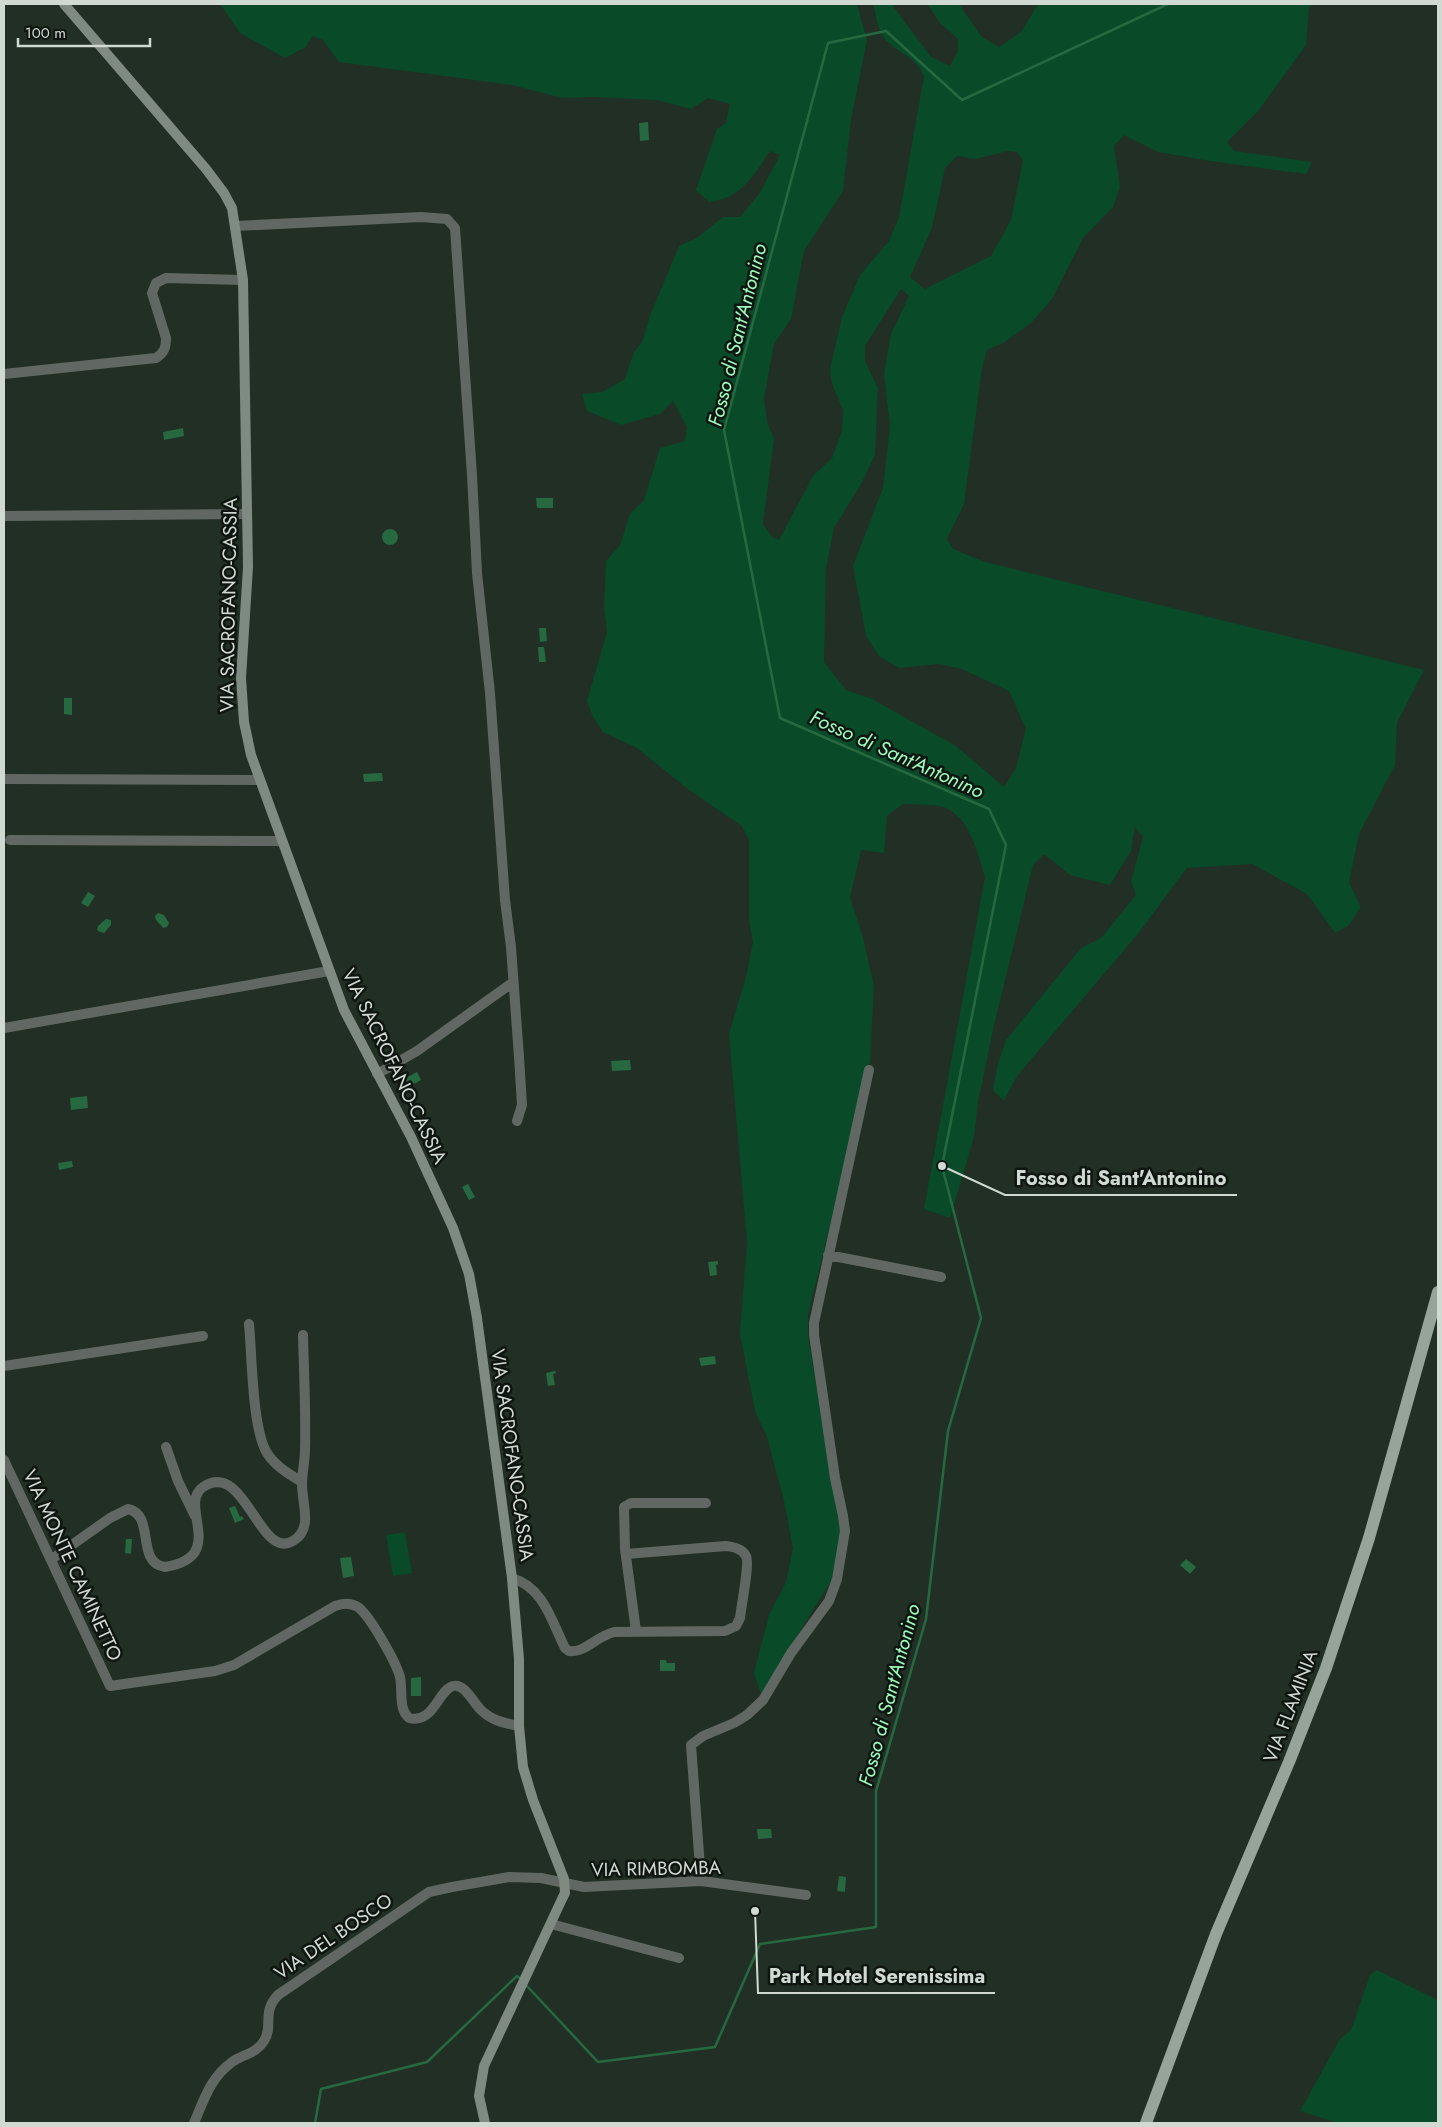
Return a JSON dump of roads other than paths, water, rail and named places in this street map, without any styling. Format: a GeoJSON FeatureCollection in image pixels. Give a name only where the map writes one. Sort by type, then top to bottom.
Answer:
{"type":"FeatureCollection","features":[{"type":"Feature","properties":{"kind":"main road","name":"VIA FLAMINIA"},"geometry":{"type":"LineString","coordinates":[[1146,2123],[1216,1934],[1289,1762],[1326,1668],[1368,1538],[1438,1292]]}},
{"type":"Feature","properties":{"kind":"street","name":"VIA SACROFANO-CASSIA"},"geometry":{"type":"LineString","coordinates":[[64,4],[216,183],[231,205],[236,226],[243,280],[248,581],[242,636],[241,678],[244,722],[250,755],[348,1017],[411,1137],[453,1228],[469,1274],[477,1318],[512,1578],[519,1658],[519,1726],[527,1782],[565,1883]]}},
{"type":"Feature","properties":{"kind":"street"},"geometry":{"type":"LineString","coordinates":[[236,226],[421,218],[447,219],[455,228],[477,573],[490,693],[522,1101],[521,1112],[517,1121]]}},
{"type":"Feature","properties":{"kind":"street"},"geometry":{"type":"LineString","coordinates":[[4,374],[156,358],[165,350],[166,338],[152,293],[156,283],[166,278],[243,280]]}},
{"type":"Feature","properties":{"kind":"street"},"geometry":{"type":"LineString","coordinates":[[4,516],[247,514]]}},
{"type":"Feature","properties":{"kind":"street"},"geometry":{"type":"LineString","coordinates":[[4,779],[258,780]]}},
{"type":"Feature","properties":{"kind":"street"},"geometry":{"type":"LineString","coordinates":[[10,840],[281,841]]}},
{"type":"Feature","properties":{"kind":"street"},"geometry":{"type":"LineString","coordinates":[[4,1028],[329,970]]}},
{"type":"Feature","properties":{"kind":"street"},"geometry":{"type":"LineString","coordinates":[[377,1074],[417,1051],[512,983]]}},
{"type":"Feature","properties":{"kind":"street"},"geometry":{"type":"LineString","coordinates":[[701,1881],[691,1745],[703,1736],[734,1723],[747,1715],[763,1700],[791,1653],[829,1601],[841,1562],[845,1531],[844,1516],[835,1478],[814,1335],[816,1310],[869,1070]]}},
{"type":"Feature","properties":{"kind":"street"},"geometry":{"type":"LineString","coordinates":[[828,1255],[941,1277]]}},
{"type":"Feature","properties":{"kind":"street"},"geometry":{"type":"LineString","coordinates":[[250,1324],[257,1420],[263,1444],[274,1461],[302,1482]]}},
{"type":"Feature","properties":{"kind":"street"},"geometry":{"type":"LineString","coordinates":[[195,1517],[199,1491],[210,1484],[221,1483],[232,1488],[244,1500],[271,1538],[281,1543],[290,1542],[300,1536],[305,1523],[302,1482],[305,1442],[303,1335]]}},
{"type":"Feature","properties":{"kind":"street"},"geometry":{"type":"LineString","coordinates":[[4,1366],[203,1336]]}},
{"type":"Feature","properties":{"kind":"street"},"geometry":{"type":"LineString","coordinates":[[52,1559],[110,1518],[128,1509],[135,1512],[141,1521],[151,1559],[161,1566],[174,1565],[192,1554],[199,1546],[200,1537],[195,1517],[178,1481],[166,1447]]}},
{"type":"Feature","properties":{"kind":"street","name":"VIA MONTE CAMINETTO"},"geometry":{"type":"LineString","coordinates":[[4,1460],[110,1686],[215,1671],[234,1665],[335,1606],[345,1603],[355,1606],[364,1613],[396,1665],[402,1686],[403,1709],[409,1718],[419,1718],[425,1715],[450,1687],[457,1686],[463,1689],[480,1710],[489,1717],[498,1722],[519,1726]]}},
{"type":"Feature","properties":{"kind":"street"},"geometry":{"type":"LineString","coordinates":[[636,1631],[626,1554],[623,1511],[626,1504],[706,1503]]}},
{"type":"Feature","properties":{"kind":"street"},"geometry":{"type":"LineString","coordinates":[[512,1578],[525,1582],[533,1589],[549,1612],[565,1648],[569,1651],[581,1650],[605,1634],[636,1631],[725,1631],[736,1626],[740,1618],[747,1561],[742,1551],[735,1547],[726,1546],[626,1554]]}},
{"type":"Feature","properties":{"kind":"street","name":"VIA DEL BOSCO"},"geometry":{"type":"LineString","coordinates":[[194,2123],[213,2080],[234,2061],[256,2051],[265,2040],[268,2029],[268,2011],[278,1995],[428,1892],[509,1877],[541,1878],[565,1883]]}},
{"type":"Feature","properties":{"kind":"street","name":"VIA RIMBOMBA"},"geometry":{"type":"LineString","coordinates":[[565,1883],[584,1887],[701,1881],[806,1895]]}},
{"type":"Feature","properties":{"kind":"street"},"geometry":{"type":"LineString","coordinates":[[485,2123],[480,2107],[480,2085],[484,2066],[551,1924],[564,1893],[565,1883]]}},
{"type":"Feature","properties":{"kind":"street"},"geometry":{"type":"LineString","coordinates":[[551,1924],[679,1958]]}},
{"type":"Feature","properties":{"kind":"waterway","name":"Fosso di Sant'Antonino"},"geometry":{"type":"LineString","coordinates":[[526,1985],[598,2062],[715,2047],[760,1944],[876,1927],[876,1791],[926,1619],[948,1431],[981,1318],[942,1166],[1006,845],[989,809],[780,718],[724,430],[828,43],[886,31],[962,100],[1168,4]]}},
{"type":"Feature","properties":{"kind":"waterway","name":"Fosso di Sant'Antonino"},"geometry":{"type":"LineString","coordinates":[[315,2123],[321,2089],[427,2062],[517,1976],[521,1979]]}},
{"type":"Feature","properties":{"kind":"place","name":"Fosso di Sant'Antonino"},"geometry":{"type":"Point","coordinates":[942,1166]}},
{"type":"Feature","properties":{"kind":"place","name":"Park Hotel Serenissima"},"geometry":{"type":"Point","coordinates":[755,1911]}}]}
